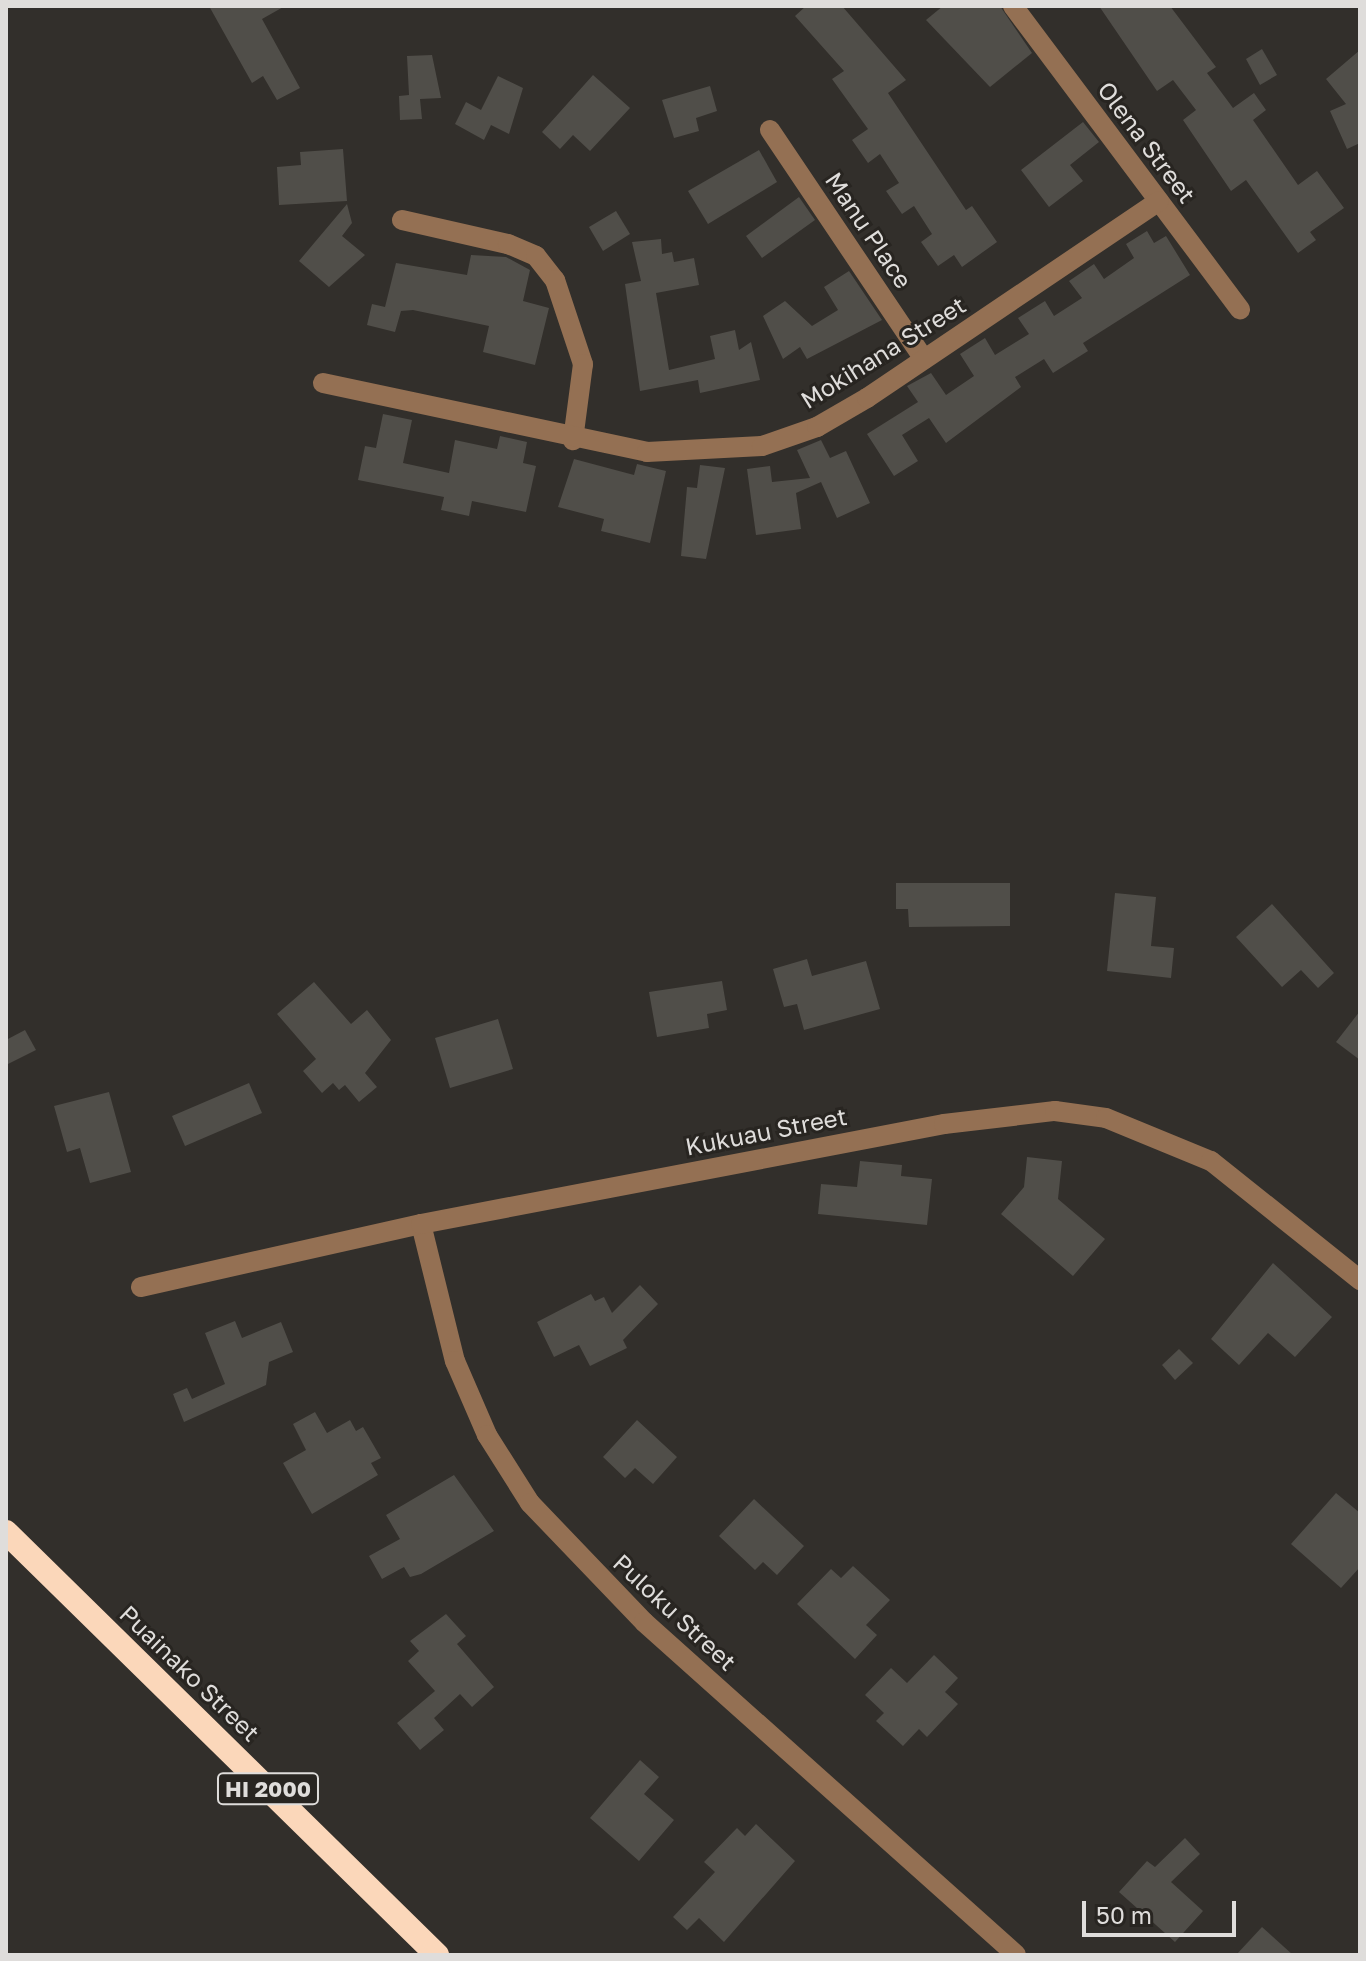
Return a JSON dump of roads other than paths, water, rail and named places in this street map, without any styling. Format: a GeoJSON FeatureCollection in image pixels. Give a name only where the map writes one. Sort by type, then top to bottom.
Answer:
{"type":"FeatureCollection","features":[{"type":"Feature","properties":{"kind":"highway","name":"Puainako Street"},"geometry":{"type":"LineString","coordinates":[[6,1532],[437,1955]]}},
{"type":"Feature","properties":{"kind":"street","name":"Olena Street"},"geometry":{"type":"LineString","coordinates":[[1013,6],[1240,309]]}},
{"type":"Feature","properties":{"kind":"street","name":"Manu Place"},"geometry":{"type":"LineString","coordinates":[[770,130],[924,359]]}},
{"type":"Feature","properties":{"kind":"street","name":"Mokihana Street"},"geometry":{"type":"LineString","coordinates":[[323,383],[573,440],[705,454],[762,446],[817,427],[1159,201]]}},
{"type":"Feature","properties":{"kind":"street"},"geometry":{"type":"LineString","coordinates":[[402,220],[508,244],[536,256],[555,280],[583,364],[573,440]]}},
{"type":"Feature","properties":{"kind":"street","name":"Kukuau Street"},"geometry":{"type":"LineString","coordinates":[[141,1287],[421,1224],[944,1124],[1055,1111],[1106,1118],[1211,1161],[1360,1280]]}},
{"type":"Feature","properties":{"kind":"street","name":"Puloku Street"},"geometry":{"type":"LineString","coordinates":[[421,1224],[455,1361],[487,1435],[530,1503],[644,1622],[1016,1955]]}}]}
